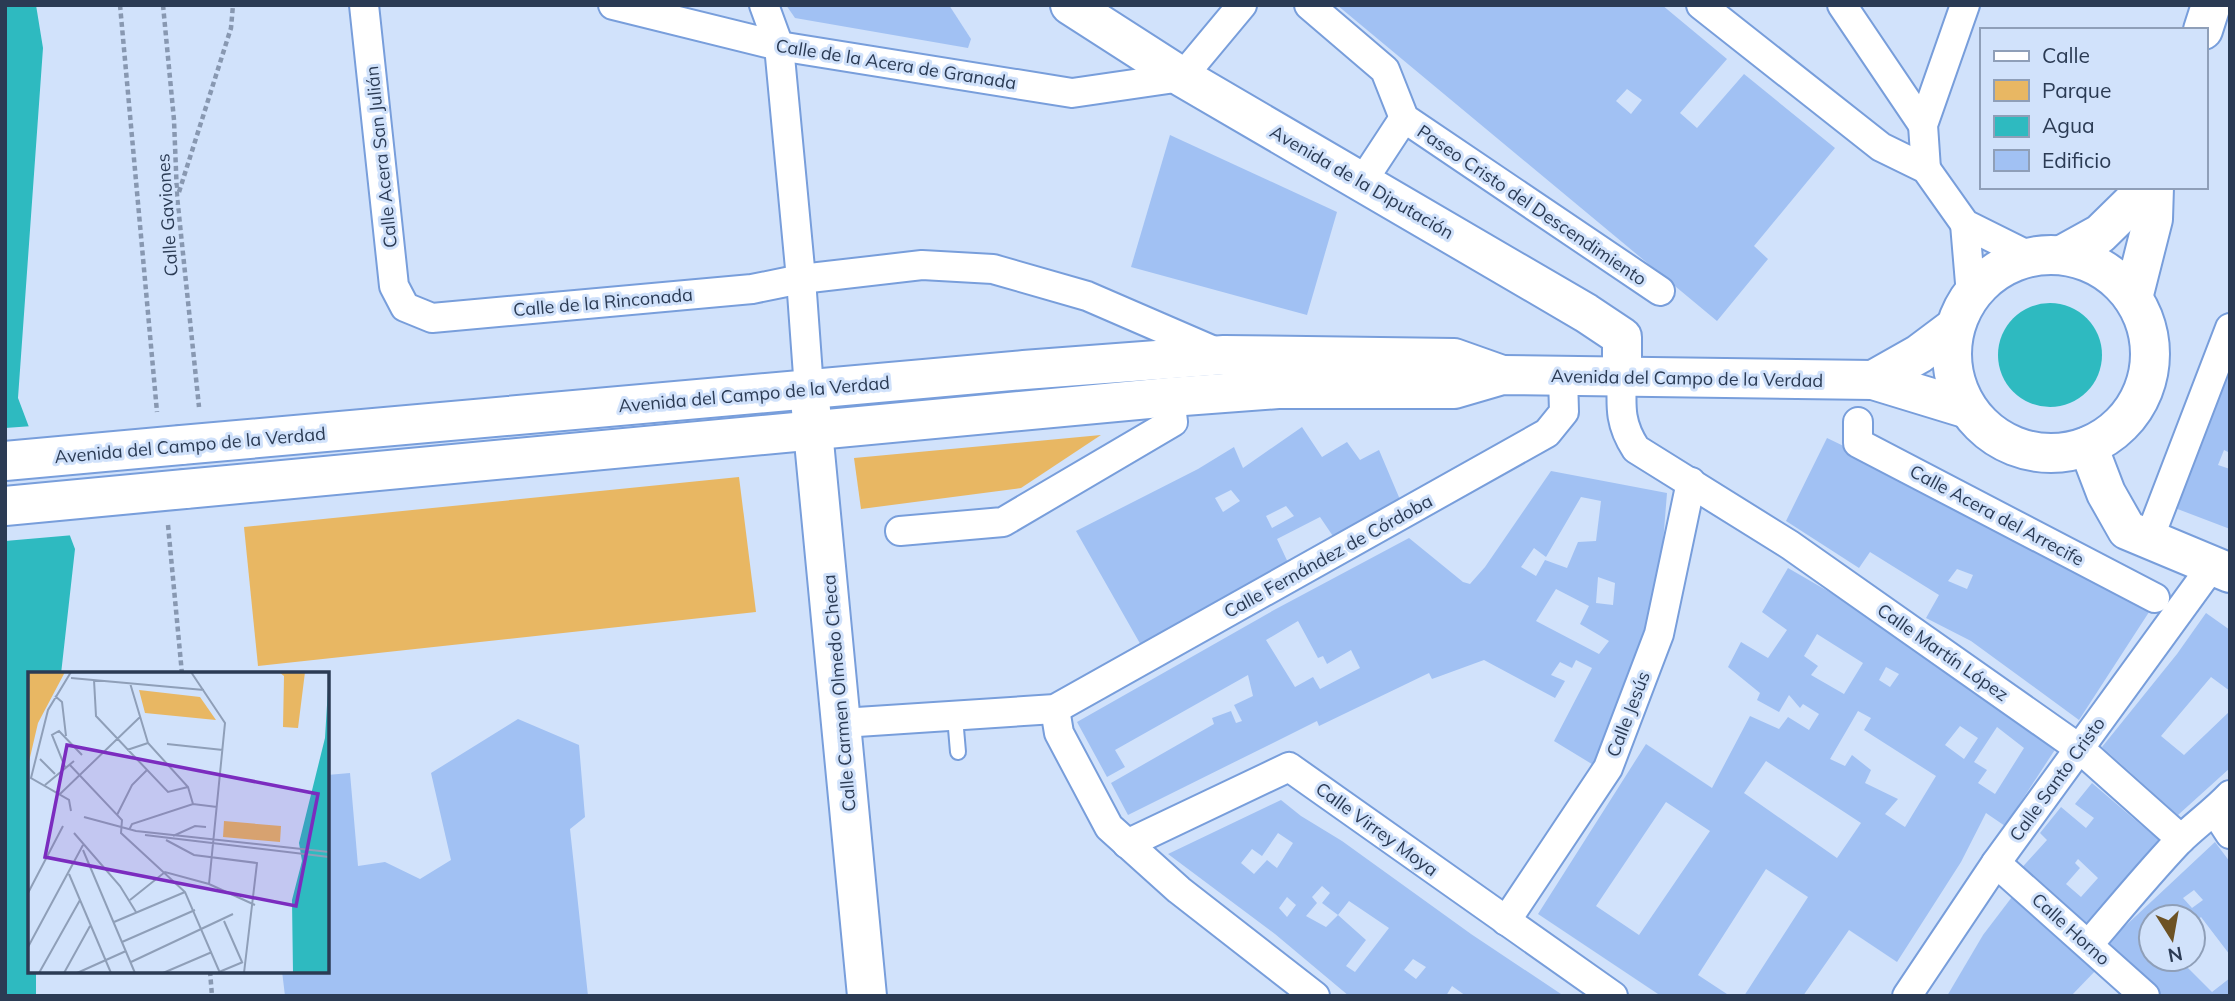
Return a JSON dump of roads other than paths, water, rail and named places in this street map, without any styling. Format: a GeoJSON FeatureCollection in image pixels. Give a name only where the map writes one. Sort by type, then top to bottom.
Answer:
{"type":"FeatureCollection","features":[{"type":"Feature","properties":{"kind":"main road","name":"Avenida de la Diputación"},"geometry":{"type":"LineString","coordinates":[[1070,5],[1182,77],[1586,313],[1622,337],[1622,377]]}},
{"type":"Feature","properties":{"kind":"main road"},"geometry":{"type":"LineString","coordinates":[[2204,28],[2211,5]]}},
{"type":"Feature","properties":{"kind":"main road"},"geometry":{"type":"LineString","coordinates":[[1873,380],[1919,354],[1963,311],[1988,277],[2008,264],[2047,256],[2101,234],[2146,189]]}},
{"type":"Feature","properties":{"kind":"main road"},"geometry":{"type":"LineString","coordinates":[[2133,298],[2153,219],[2154,189]]}},
{"type":"Feature","properties":{"kind":"main road"},"geometry":{"type":"LineString","coordinates":[[1963,311],[1951,355],[1956,383],[1968,409],[1991,434],[2021,449],[2055,453],[2088,446],[2113,431],[2134,410],[2146,383],[2151,353],[2146,324],[2133,298],[2114,277],[2090,263],[2047,256]]}},
{"type":"Feature","properties":{"kind":"main road","name":"Avenida del Campo de la Verdad"},"geometry":{"type":"LineString","coordinates":[[5,461],[170,435],[809,390],[1223,355],[1454,358],[1502,375]]}},
{"type":"Feature","properties":{"kind":"main road","name":"Avenida del Campo de la Verdad"},"geometry":{"type":"LineString","coordinates":[[5,506],[1170,397],[1278,389],[1454,389],[1502,375],[1873,380],[1968,409]]}},
{"type":"Feature","properties":{"kind":"main road","name":"Calle Carmen Olmedo Checa"},"geometry":{"type":"LineString","coordinates":[[809,390],[867,996]]}},
{"type":"Feature","properties":{"kind":"main road"},"geometry":{"type":"LineString","coordinates":[[2088,446],[2106,493],[2127,530],[2221,569]]}},
{"type":"Feature","properties":{"kind":"street","name":"Calle Acera San Julián"},"geometry":{"type":"LineString","coordinates":[[364,5],[394,285],[405,307]]}},
{"type":"Feature","properties":{"kind":"street","name":"Calle de la Acera de Granada"},"geometry":{"type":"LineString","coordinates":[[613,5],[779,46],[1072,93],[1182,77]]}},
{"type":"Feature","properties":{"kind":"street"},"geometry":{"type":"LineString","coordinates":[[764,5],[779,46],[802,279],[809,390]]}},
{"type":"Feature","properties":{"kind":"street"},"geometry":{"type":"LineString","coordinates":[[1182,77],[1242,5]]}},
{"type":"Feature","properties":{"kind":"street","name":"Paseo Cristo del Descendimiento"},"geometry":{"type":"LineString","coordinates":[[1308,5],[1385,70],[1404,118],[1660,291]]}},
{"type":"Feature","properties":{"kind":"street"},"geometry":{"type":"LineString","coordinates":[[1701,5],[1881,147],[1926,169],[1965,224],[2047,256]]}},
{"type":"Feature","properties":{"kind":"street"},"geometry":{"type":"LineString","coordinates":[[1842,5],[1923,125]]}},
{"type":"Feature","properties":{"kind":"street"},"geometry":{"type":"LineString","coordinates":[[1926,169],[1923,125],[1965,5]]}},
{"type":"Feature","properties":{"kind":"street","name":"Paseo Cristo del Descendimiento"},"geometry":{"type":"LineString","coordinates":[[1362,182],[1404,118]]}},
{"type":"Feature","properties":{"kind":"street"},"geometry":{"type":"LineString","coordinates":[[1963,311],[1965,224]]}},
{"type":"Feature","properties":{"kind":"street","name":"Calle de la Rinconada"},"geometry":{"type":"LineString","coordinates":[[405,307],[432,318],[752,289],[802,279],[922,265],[993,269],[1087,296],[1223,355]]}},
{"type":"Feature","properties":{"kind":"street"},"geometry":{"type":"LineString","coordinates":[[2149,539],[2230,328]]}},
{"type":"Feature","properties":{"kind":"street","name":"Calle Fernández de Córdoba"},"geometry":{"type":"LineString","coordinates":[[1055,709],[1547,433],[1564,412],[1563,376]]}},
{"type":"Feature","properties":{"kind":"street","name":"Calle Martín López"},"geometry":{"type":"LineString","coordinates":[[1622,377],[1621,412],[1626,433],[1636,449],[1790,545],[2080,748],[2181,839]]}},
{"type":"Feature","properties":{"kind":"street"},"geometry":{"type":"LineString","coordinates":[[900,531],[1003,522],[1173,422],[1170,397]]}},
{"type":"Feature","properties":{"kind":"street","name":"Calle Acera del Arrecife"},"geometry":{"type":"LineString","coordinates":[[1858,422],[1858,443],[2155,598]]}},
{"type":"Feature","properties":{"kind":"street","name":"Calle Jesús"},"geometry":{"type":"LineString","coordinates":[[1506,922],[1608,768],[1659,634],[1691,482]]}},
{"type":"Feature","properties":{"kind":"street","name":"Calle Santo Cristo"},"geometry":{"type":"LineString","coordinates":[[1916,993],[1996,863],[2080,748],[2221,569]]}},
{"type":"Feature","properties":{"kind":"street"},"geometry":{"type":"LineString","coordinates":[[842,723],[1055,709],[1059,733],[1109,827],[1179,890],[1315,996]]}},
{"type":"Feature","properties":{"kind":"street","name":"Calle Virrey Moya"},"geometry":{"type":"LineString","coordinates":[[1126,844],[1289,766],[1613,996]]}},
{"type":"Feature","properties":{"kind":"street"},"geometry":{"type":"LineString","coordinates":[[2090,944],[2181,839],[2225,813]]}},
{"type":"Feature","properties":{"kind":"street","name":"Calle Horno"},"geometry":{"type":"LineString","coordinates":[[1996,863],[2090,944],[2145,996]]}},
{"type":"Feature","properties":{"kind":"lane"},"geometry":{"type":"LineString","coordinates":[[956,716],[958,752]]}},
{"type":"Feature","properties":{"kind":"water"},"geometry":{"type":"Polygon","coordinates":[[[5,5],[36,5],[43,48],[18,398],[75,549],[61,672],[28,672],[28,973],[36,973],[36,996],[5,996],[5,5]]]}},
{"type":"Feature","properties":{"kind":"water"},"geometry":{"type":"Polygon","coordinates":[[[2050,303],[2070,307],[2087,318],[2098,335],[2102,355],[2098,375],[2087,392],[2070,403],[2050,407],[2030,403],[2013,392],[2002,375],[1998,355],[2002,335],[2013,318],[2030,307],[2050,303]]]}}]}
